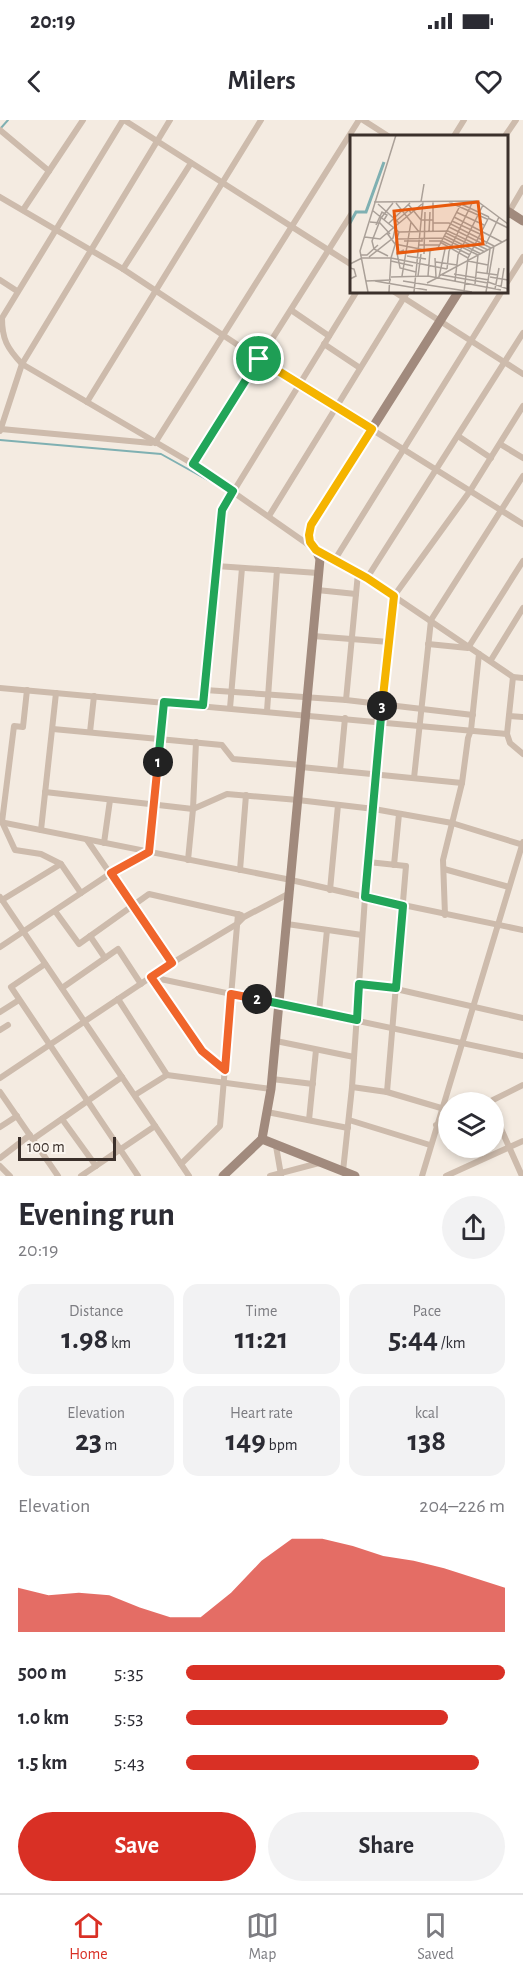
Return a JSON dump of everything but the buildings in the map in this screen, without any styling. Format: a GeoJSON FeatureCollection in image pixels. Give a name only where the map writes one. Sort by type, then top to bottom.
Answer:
{"type":"FeatureCollection","features":[{"type":"Feature","properties":{"kind":"street"},"geometry":{"type":"LineString","coordinates":[[23,210],[83,120]]}},
{"type":"Feature","properties":{"kind":"street"},"geometry":{"type":"LineString","coordinates":[[350,264],[123,120],[17,291],[2,318],[2,335],[10,351],[22,364],[193,464],[316,550],[367,578],[513,677],[523,678]]}},
{"type":"Feature","properties":{"kind":"street"},"geometry":{"type":"LineString","coordinates":[[155,443],[1,430],[22,364],[170,120]]}},
{"type":"Feature","properties":{"kind":"street"},"geometry":{"type":"LineString","coordinates":[[87,402],[261,120]]}},
{"type":"Feature","properties":{"kind":"street"},"geometry":{"type":"LineString","coordinates":[[351,135],[361,120],[386,135]]}},
{"type":"Feature","properties":{"kind":"street"},"geometry":{"type":"LineString","coordinates":[[455,135],[464,120]]}},
{"type":"Feature","properties":{"kind":"street"},"geometry":{"type":"LineString","coordinates":[[506,135],[516,120]]}},
{"type":"Feature","properties":{"kind":"street"},"geometry":{"type":"LineString","coordinates":[[1,131],[49,171]]}},
{"type":"Feature","properties":{"kind":"street"},"geometry":{"type":"LineString","coordinates":[[155,443],[350,137]]}},
{"type":"Feature","properties":{"kind":"street"},"geometry":{"type":"LineString","coordinates":[[123,269],[191,163]]}},
{"type":"Feature","properties":{"kind":"street"},"geometry":{"type":"LineString","coordinates":[[508,210],[523,188]]}},
{"type":"Feature","properties":{"kind":"street"},"geometry":{"type":"LineString","coordinates":[[0,197],[123,269],[259,359],[523,524]]}},
{"type":"Feature","properties":{"kind":"street"},"geometry":{"type":"LineString","coordinates":[[508,212],[523,220]]}},
{"type":"Feature","properties":{"kind":"street"},"geometry":{"type":"LineString","coordinates":[[193,464],[350,216]]}},
{"type":"Feature","properties":{"kind":"street"},"geometry":{"type":"LineString","coordinates":[[508,282],[523,257]]}},
{"type":"Feature","properties":{"kind":"street"},"geometry":{"type":"LineString","coordinates":[[0,280],[17,291]]}},
{"type":"Feature","properties":{"kind":"street"},"geometry":{"type":"LineString","coordinates":[[203,705],[222,510],[356,292]]}},
{"type":"Feature","properties":{"kind":"street"},"geometry":{"type":"LineString","coordinates":[[394,292],[523,374]]}},
{"type":"Feature","properties":{"kind":"street"},"geometry":{"type":"LineString","coordinates":[[269,516],[407,292]]}},
{"type":"Feature","properties":{"kind":"street"},"geometry":{"type":"LineString","coordinates":[[223,1176],[262,1139],[271,1084],[320,559],[310,542],[311,525],[458,292]]}},
{"type":"Feature","properties":{"kind":"street"},"geometry":{"type":"LineString","coordinates":[[334,561],[501,292]]}},
{"type":"Feature","properties":{"kind":"street"},"geometry":{"type":"LineString","coordinates":[[291,310],[329,336]]}},
{"type":"Feature","properties":{"kind":"street"},"geometry":{"type":"LineString","coordinates":[[367,578],[523,333]]}},
{"type":"Feature","properties":{"kind":"street"},"geometry":{"type":"LineString","coordinates":[[324,344],[360,368]]}},
{"type":"Feature","properties":{"kind":"street"},"geometry":{"type":"LineString","coordinates":[[343,1171],[349,1124],[368,862],[394,596],[470,491],[523,406]]}},
{"type":"Feature","properties":{"kind":"street"},"geometry":{"type":"LineString","coordinates":[[458,436],[491,458]]}},
{"type":"Feature","properties":{"kind":"street"},"geometry":{"type":"LineString","coordinates":[[500,444],[523,458]]}},
{"type":"Feature","properties":{"kind":"street"},"geometry":{"type":"LineString","coordinates":[[414,778],[431,620],[522,478]]}},
{"type":"Feature","properties":{"kind":"street"},"geometry":{"type":"LineString","coordinates":[[468,648],[523,561]]}},
{"type":"Feature","properties":{"kind":"street"},"geometry":{"type":"LineString","coordinates":[[216,566],[318,573]]}},
{"type":"Feature","properties":{"kind":"street"},"geometry":{"type":"LineString","coordinates":[[230,708],[242,568]]}},
{"type":"Feature","properties":{"kind":"street"},"geometry":{"type":"LineString","coordinates":[[267,711],[277,570]]}},
{"type":"Feature","properties":{"kind":"street"},"geometry":{"type":"LineString","coordinates":[[345,700],[358,573]]}},
{"type":"Feature","properties":{"kind":"street"},"geometry":{"type":"LineString","coordinates":[[317,590],[356,594]]}},
{"type":"Feature","properties":{"kind":"street"},"geometry":{"type":"LineString","coordinates":[[491,660],[520,619],[523,608]]}},
{"type":"Feature","properties":{"kind":"street"},"geometry":{"type":"LineString","coordinates":[[313,636],[389,642]]}},
{"type":"Feature","properties":{"kind":"street"},"geometry":{"type":"LineString","coordinates":[[428,644],[468,648]]}},
{"type":"Feature","properties":{"kind":"street"},"geometry":{"type":"LineString","coordinates":[[445,915],[443,860],[462,783],[480,654]]}},
{"type":"Feature","properties":{"kind":"street"},"geometry":{"type":"LineString","coordinates":[[513,677],[507,734],[510,742],[523,754]]}},
{"type":"Feature","properties":{"kind":"street"},"geometry":{"type":"LineString","coordinates":[[0,688],[507,734]]}},
{"type":"Feature","properties":{"kind":"street"},"geometry":{"type":"LineString","coordinates":[[27,690],[22,727],[14,726],[1,822],[15,850],[41,855],[61,864],[81,893]]}},
{"type":"Feature","properties":{"kind":"street"},"geometry":{"type":"LineString","coordinates":[[205,690],[345,700],[473,715]]}},
{"type":"Feature","properties":{"kind":"street"},"geometry":{"type":"LineString","coordinates":[[41,830],[56,693]]}},
{"type":"Feature","properties":{"kind":"street"},"geometry":{"type":"LineString","coordinates":[[90,732],[94,696]]}},
{"type":"Feature","properties":{"kind":"street"},"geometry":{"type":"LineString","coordinates":[[149,852],[164,702]]}},
{"type":"Feature","properties":{"kind":"street"},"geometry":{"type":"LineString","coordinates":[[509,716],[523,717]]}},
{"type":"Feature","properties":{"kind":"street"},"geometry":{"type":"LineString","coordinates":[[340,771],[345,718]]}},
{"type":"Feature","properties":{"kind":"street"},"geometry":{"type":"LineString","coordinates":[[52,729],[222,744],[233,759],[462,783]]}},
{"type":"Feature","properties":{"kind":"street"},"geometry":{"type":"LineString","coordinates":[[188,860],[196,742]]}},
{"type":"Feature","properties":{"kind":"street"},"geometry":{"type":"LineString","coordinates":[[0,770],[8,771]]}},
{"type":"Feature","properties":{"kind":"street"},"geometry":{"type":"LineString","coordinates":[[45,792],[193,809],[227,794],[298,800],[452,823],[523,844],[446,1092]]}},
{"type":"Feature","properties":{"kind":"street"},"geometry":{"type":"LineString","coordinates":[[240,870],[246,795]]}},
{"type":"Feature","properties":{"kind":"street"},"geometry":{"type":"LineString","coordinates":[[104,843],[110,800]]}},
{"type":"Feature","properties":{"kind":"street"},"geometry":{"type":"LineString","coordinates":[[330,890],[338,805]]}},
{"type":"Feature","properties":{"kind":"street"},"geometry":{"type":"LineString","coordinates":[[394,865],[399,814]]}},
{"type":"Feature","properties":{"kind":"street"},"geometry":{"type":"LineString","coordinates":[[1,822],[291,880],[403,906],[523,930]]}},
{"type":"Feature","properties":{"kind":"street"},"geometry":{"type":"LineString","coordinates":[[86,839],[172,963]]}},
{"type":"Feature","properties":{"kind":"street"},"geometry":{"type":"LineString","coordinates":[[0,947],[111,873],[149,852]]}},
{"type":"Feature","properties":{"kind":"street"},"geometry":{"type":"LineString","coordinates":[[368,862],[406,866],[387,1092]]}},
{"type":"Feature","properties":{"kind":"street"},"geometry":{"type":"LineString","coordinates":[[61,864],[1,899],[189,1176]]}},
{"type":"Feature","properties":{"kind":"street"},"geometry":{"type":"LineString","coordinates":[[444,869],[509,887]]}},
{"type":"Feature","properties":{"kind":"street"},"geometry":{"type":"LineString","coordinates":[[55,910],[79,944],[150,894],[241,915],[290,893]]}},
{"type":"Feature","properties":{"kind":"street"},"geometry":{"type":"LineString","coordinates":[[181,1164],[220,1126],[237,924],[241,915]]}},
{"type":"Feature","properties":{"kind":"street"},"geometry":{"type":"LineString","coordinates":[[0,1078],[172,963],[237,924]]}},
{"type":"Feature","properties":{"kind":"street"},"geometry":{"type":"LineString","coordinates":[[287,924],[362,935]]}},
{"type":"Feature","properties":{"kind":"street"},"geometry":{"type":"LineString","coordinates":[[319,1012],[327,930]]}},
{"type":"Feature","properties":{"kind":"street"},"geometry":{"type":"LineString","coordinates":[[90,936],[105,958]]}},
{"type":"Feature","properties":{"kind":"street"},"geometry":{"type":"LineString","coordinates":[[62,988],[118,949],[141,984]]}},
{"type":"Feature","properties":{"kind":"street"},"geometry":{"type":"LineString","coordinates":[[45,964],[11,987],[138,1176]]}},
{"type":"Feature","properties":{"kind":"street"},"geometry":{"type":"LineString","coordinates":[[151,977],[523,1056]]}},
{"type":"Feature","properties":{"kind":"street"},"geometry":{"type":"LineString","coordinates":[[151,977],[202,1051],[225,1070]]}},
{"type":"Feature","properties":{"kind":"street"},"geometry":{"type":"LineString","coordinates":[[359,984],[396,988],[523,1018]]}},
{"type":"Feature","properties":{"kind":"street"},"geometry":{"type":"LineString","coordinates":[[118,999],[167,1075]]}},
{"type":"Feature","properties":{"kind":"street"},"geometry":{"type":"LineString","coordinates":[[0,1012],[19,1000]]}},
{"type":"Feature","properties":{"kind":"street"},"geometry":{"type":"LineString","coordinates":[[276,1041],[354,1057]]}},
{"type":"Feature","properties":{"kind":"street"},"geometry":{"type":"LineString","coordinates":[[309,1120],[316,1050]]}},
{"type":"Feature","properties":{"kind":"street"},"geometry":{"type":"LineString","coordinates":[[135,1095],[167,1075],[224,1083],[313,1084]]}},
{"type":"Feature","properties":{"kind":"street"},"geometry":{"type":"LineString","coordinates":[[0,1158],[62,1119],[122,1077]]}},
{"type":"Feature","properties":{"kind":"street"},"geometry":{"type":"LineString","coordinates":[[504,1094],[523,1085]]}},
{"type":"Feature","properties":{"kind":"street"},"geometry":{"type":"LineString","coordinates":[[351,1087],[387,1092],[438,1107]]}},
{"type":"Feature","properties":{"kind":"street"},"geometry":{"type":"LineString","coordinates":[[0,1092],[58,1176]]}},
{"type":"Feature","properties":{"kind":"street"},"geometry":{"type":"LineString","coordinates":[[267,1112],[309,1120],[349,1124],[430,1145]]}},
{"type":"Feature","properties":{"kind":"street"},"geometry":{"type":"LineString","coordinates":[[0,1127],[17,1116]]}},
{"type":"Feature","properties":{"kind":"street"},"geometry":{"type":"LineString","coordinates":[[422,1176],[438,1118]]}},
{"type":"Feature","properties":{"kind":"street"},"geometry":{"type":"LineString","coordinates":[[62,1119],[96,1166]]}},
{"type":"Feature","properties":{"kind":"street"},"geometry":{"type":"LineString","coordinates":[[81,1176],[155,1126]]}},
{"type":"Feature","properties":{"kind":"street"},"geometry":{"type":"LineString","coordinates":[[504,1136],[522,1176]]}},
{"type":"Feature","properties":{"kind":"street"},"geometry":{"type":"LineString","coordinates":[[262,1139],[355,1176]]}},
{"type":"Feature","properties":{"kind":"street"},"geometry":{"type":"LineString","coordinates":[[446,1176],[523,1141]]}},
{"type":"Feature","properties":{"kind":"street"},"geometry":{"type":"LineString","coordinates":[[276,1146],[281,1174]]}},
{"type":"Feature","properties":{"kind":"street"},"geometry":{"type":"LineString","coordinates":[[270,1176],[319,1163]]}},
{"type":"Feature","properties":{"kind":"street"},"geometry":{"type":"LineString","coordinates":[[0,1166],[10,1176]]}},
{"type":"Feature","properties":{"kind":"waterway"},"geometry":{"type":"LineString","coordinates":[[0,129],[8,120]]}},
{"type":"Feature","properties":{"kind":"waterway"},"geometry":{"type":"LineString","coordinates":[[0,440],[161,454],[222,488]]}},
{"type":"Feature","properties":{"kind":"route"},"geometry":{"type":"LineString","coordinates":[[259,359],[372,429],[311,525],[309,535],[310,542],[316,550],[394,596],[365,897],[403,906],[396,988],[359,984],[357,1020],[231,994],[225,1070],[202,1051],[151,977],[172,963],[111,873],[149,852],[164,702],[203,705],[222,510],[233,491],[193,464],[259,359]]}}]}
